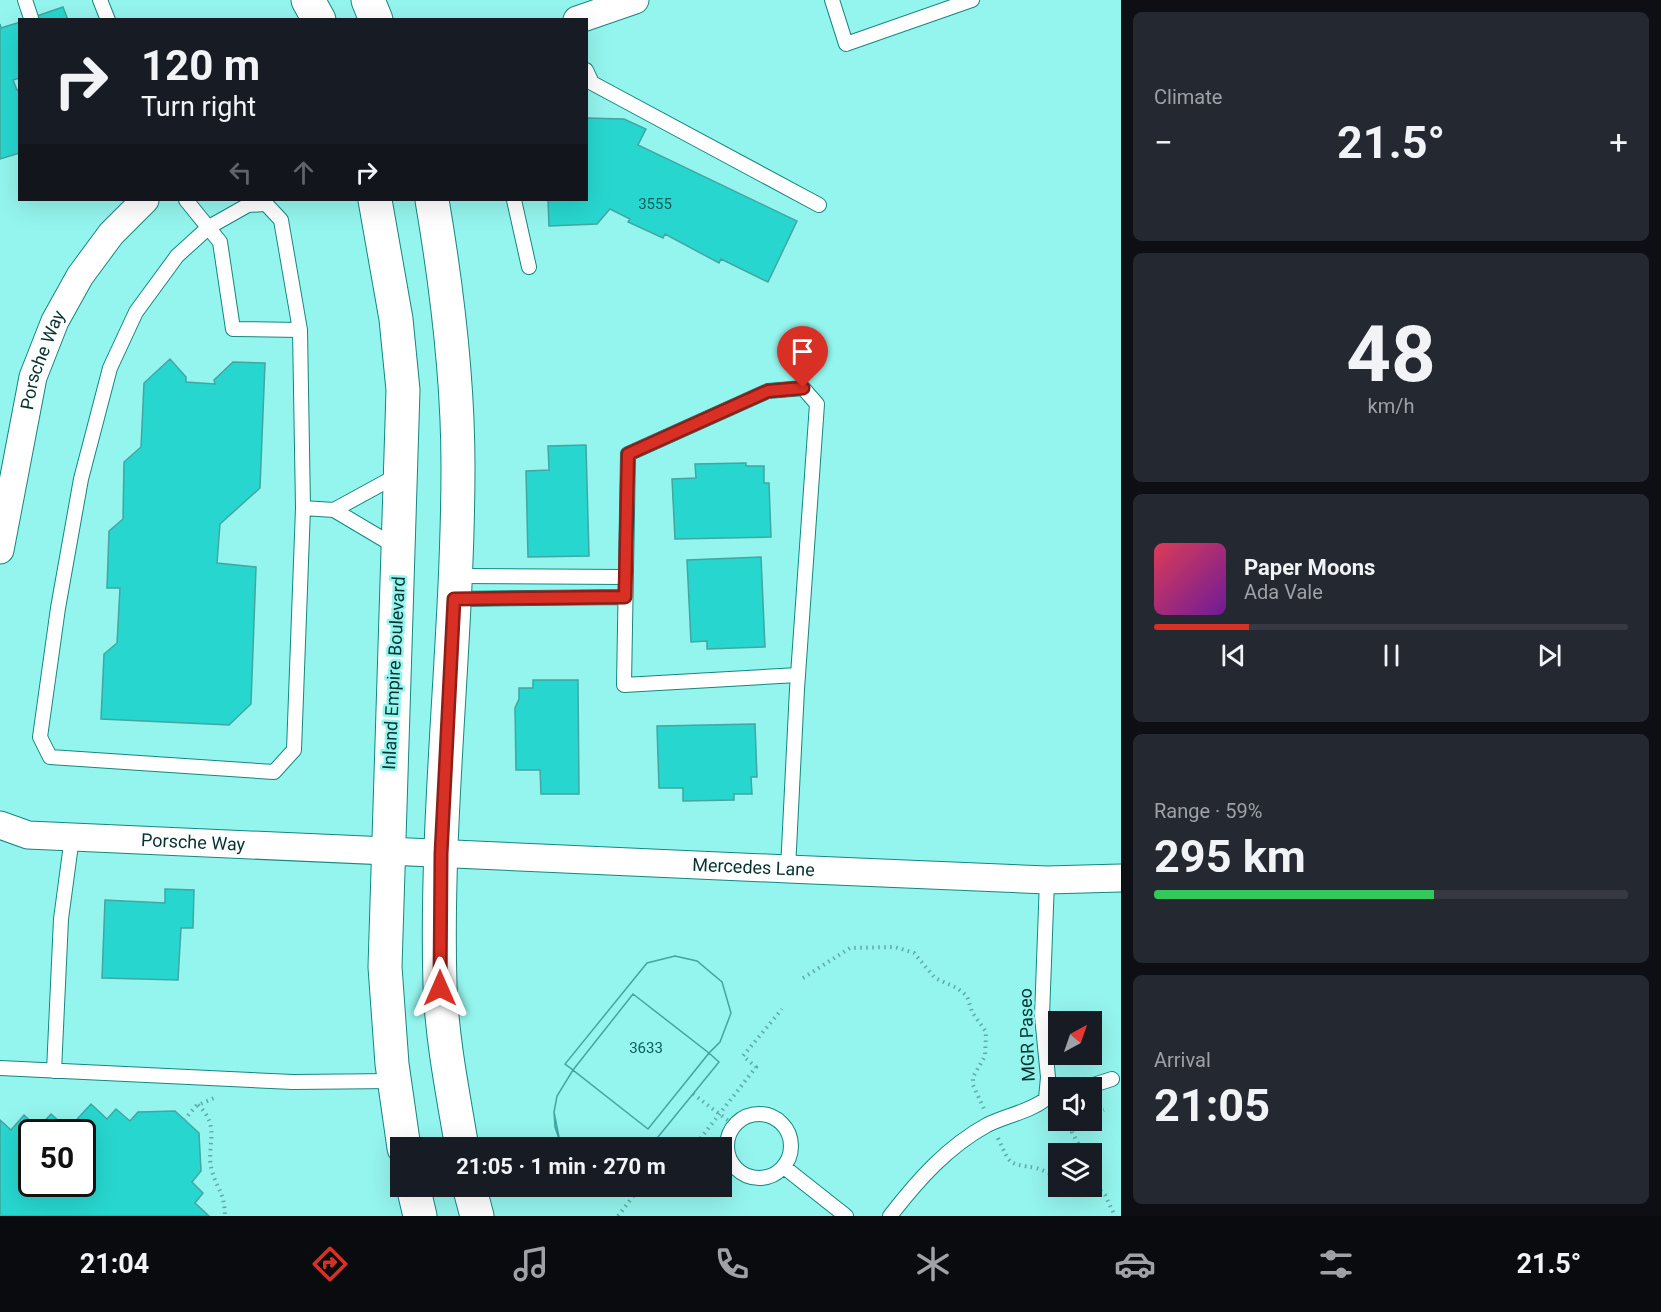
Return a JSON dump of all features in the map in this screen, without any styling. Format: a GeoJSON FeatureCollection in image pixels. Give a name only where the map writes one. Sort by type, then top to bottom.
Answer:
{"type":"FeatureCollection","features":[{"type":"Feature","properties":{"kind":"main road"},"geometry":{"type":"LineString","coordinates":[[308,0],[318,18]]}},
{"type":"Feature","properties":{"kind":"main road"},"geometry":{"type":"LineString","coordinates":[[368,0],[375,18]]}},
{"type":"Feature","properties":{"kind":"main road","name":"Inland Empire Boulevard"},"geometry":{"type":"LineString","coordinates":[[375,201],[396,319],[403,390],[400,549],[385,967],[394,1081],[402,1137]]}},
{"type":"Feature","properties":{"kind":"main road"},"geometry":{"type":"LineString","coordinates":[[432,201],[447,286],[456,382],[458,466],[455,587],[441,854],[440,988],[448,1070],[460,1137]]}},
{"type":"Feature","properties":{"kind":"main road"},"geometry":{"type":"LineString","coordinates":[[416,1197],[420,1216]]}},
{"type":"Feature","properties":{"kind":"main road"},"geometry":{"type":"LineString","coordinates":[[472,1197],[477,1216]]}},
{"type":"Feature","properties":{"kind":"street"},"geometry":{"type":"LineString","coordinates":[[583,18],[635,0]]}},
{"type":"Feature","properties":{"kind":"street","name":"Porsche Way"},"geometry":{"type":"LineString","coordinates":[[0,547],[33,377],[55,321],[80,276],[111,234],[144,201]]}},
{"type":"Feature","properties":{"kind":"street","name":"Porsche Way"},"geometry":{"type":"LineString","coordinates":[[0,825],[28,835],[388,851]]}},
{"type":"Feature","properties":{"kind":"street","name":"Mercedes Lane"},"geometry":{"type":"LineString","coordinates":[[388,851],[1047,880],[1121,878]]}},
{"type":"Feature","properties":{"kind":"lane"},"geometry":{"type":"LineString","coordinates":[[25,0],[32,18]]}},
{"type":"Feature","properties":{"kind":"lane"},"geometry":{"type":"LineString","coordinates":[[100,0],[107,18]]}},
{"type":"Feature","properties":{"kind":"lane"},"geometry":{"type":"LineString","coordinates":[[832,0],[846,44],[972,0]]}},
{"type":"Feature","properties":{"kind":"lane"},"geometry":{"type":"LineString","coordinates":[[588,80],[819,205]]}},
{"type":"Feature","properties":{"kind":"lane"},"geometry":{"type":"LineString","coordinates":[[187,201],[220,242],[233,329],[300,330]]}},
{"type":"Feature","properties":{"kind":"lane"},"geometry":{"type":"LineString","coordinates":[[514,201],[529,267]]}},
{"type":"Feature","properties":{"kind":"lane"},"geometry":{"type":"LineString","coordinates":[[266,204],[281,220],[300,330],[303,508],[294,750],[274,772],[50,757],[40,737],[58,609],[81,479],[110,368],[136,312],[177,256],[209,227],[248,205],[266,204]]}},
{"type":"Feature","properties":{"kind":"lane"},"geometry":{"type":"LineString","coordinates":[[788,870],[798,675],[817,404],[803,388],[768,391],[628,454],[624,686],[798,675]]}},
{"type":"Feature","properties":{"kind":"lane"},"geometry":{"type":"LineString","coordinates":[[334,510],[402,473]]}},
{"type":"Feature","properties":{"kind":"lane"},"geometry":{"type":"LineString","coordinates":[[303,508],[334,510],[400,549]]}},
{"type":"Feature","properties":{"kind":"lane"},"geometry":{"type":"LineString","coordinates":[[455,587],[626,577]]}},
{"type":"Feature","properties":{"kind":"lane"},"geometry":{"type":"LineString","coordinates":[[455,587],[625,597]]}},
{"type":"Feature","properties":{"kind":"lane"},"geometry":{"type":"LineString","coordinates":[[54,1071],[61,919],[72,837]]}},
{"type":"Feature","properties":{"kind":"lane","name":"MGR Paseo"},"geometry":{"type":"LineString","coordinates":[[1047,880],[1042,1016],[1048,1077]]}},
{"type":"Feature","properties":{"kind":"lane"},"geometry":{"type":"LineString","coordinates":[[0,1068],[293,1082],[394,1081]]}},
{"type":"Feature","properties":{"kind":"lane"},"geometry":{"type":"LineString","coordinates":[[1102,1082],[1112,1079]]}},
{"type":"Feature","properties":{"kind":"lane","name":"MGR Paseo"},"geometry":{"type":"LineString","coordinates":[[890,1216],[908,1193],[951,1149],[991,1123],[1048,1100]]}},
{"type":"Feature","properties":{"kind":"lane"},"geometry":{"type":"LineString","coordinates":[[753,1114],[774,1118],[789,1135],[791,1146],[784,1167],[767,1177],[757,1178],[738,1171],[728,1154],[727,1144],[734,1125],[753,1114]]}},
{"type":"Feature","properties":{"kind":"lane"},"geometry":{"type":"LineString","coordinates":[[784,1167],[846,1216]]}},
{"type":"Feature","properties":{"kind":"path"},"geometry":{"type":"LineString","coordinates":[[803,978],[850,948],[895,947],[914,953],[935,978],[957,988],[967,996],[972,1012],[986,1032],[985,1056],[973,1077],[973,1085],[984,1109]]}},
{"type":"Feature","properties":{"kind":"path"},"geometry":{"type":"LineString","coordinates":[[701,1137],[756,1067],[742,1056],[782,1009]]}},
{"type":"Feature","properties":{"kind":"path"},"geometry":{"type":"LineString","coordinates":[[693,1094],[734,1125]]}},
{"type":"Feature","properties":{"kind":"path"},"geometry":{"type":"LineString","coordinates":[[198,1105],[205,1111],[212,1126],[211,1170],[224,1195],[225,1216]]}},
{"type":"Feature","properties":{"kind":"path"},"geometry":{"type":"LineString","coordinates":[[998,1138],[1008,1160],[1016,1166],[1037,1168],[1048,1172]]}},
{"type":"Feature","properties":{"kind":"path"},"geometry":{"type":"LineString","coordinates":[[1102,1192],[1115,1216]]}},
{"type":"Feature","properties":{"kind":"path"},"geometry":{"type":"LineString","coordinates":[[618,1216],[633,1197]]}},
{"type":"Feature","properties":{"kind":"building"},"geometry":{"type":"Polygon","coordinates":[[[63,7],[67,18],[31,18],[63,7]]]}},
{"type":"Feature","properties":{"kind":"building"},"geometry":{"type":"Polygon","coordinates":[[[18,23],[18,79],[13,80],[18,90],[18,154],[0,159],[0,24],[1,28],[18,23]]]}},
{"type":"Feature","properties":{"kind":"building"},"geometry":{"type":"Polygon","coordinates":[[[588,118],[624,119],[646,129],[638,145],[797,221],[768,282],[721,259],[719,263],[665,234],[663,238],[628,222],[630,219],[610,209],[597,224],[549,226],[548,201],[588,201],[588,118]]]}},
{"type":"Feature","properties":{"kind":"building"},"geometry":{"type":"Polygon","coordinates":[[[170,359],[186,377],[186,382],[215,384],[214,380],[233,362],[265,363],[260,488],[220,524],[217,563],[256,567],[251,704],[229,725],[101,719],[104,654],[117,643],[120,588],[107,588],[109,531],[123,519],[124,462],[141,447],[144,383],[170,359]]]}},
{"type":"Feature","properties":{"kind":"building"},"geometry":{"type":"Polygon","coordinates":[[[586,445],[589,556],[528,557],[526,471],[549,470],[548,446],[586,445]]]}},
{"type":"Feature","properties":{"kind":"building"},"geometry":{"type":"Polygon","coordinates":[[[746,463],[746,466],[764,466],[764,483],[769,483],[771,537],[675,539],[672,479],[696,478],[695,464],[746,463]]]}},
{"type":"Feature","properties":{"kind":"building"},"geometry":{"type":"Polygon","coordinates":[[[761,557],[765,647],[707,649],[707,641],[691,642],[687,560],[761,557]]]}},
{"type":"Feature","properties":{"kind":"building"},"geometry":{"type":"Polygon","coordinates":[[[533,680],[578,680],[579,794],[541,794],[540,770],[516,770],[515,708],[519,699],[519,688],[533,688],[533,680]]]}},
{"type":"Feature","properties":{"kind":"building"},"geometry":{"type":"Polygon","coordinates":[[[755,724],[757,777],[751,777],[752,794],[734,794],[734,800],[683,801],[683,788],[659,788],[657,726],[755,724]]]}},
{"type":"Feature","properties":{"kind":"building"},"geometry":{"type":"Polygon","coordinates":[[[165,889],[194,890],[193,928],[181,928],[178,980],[102,978],[105,900],[165,903],[165,889]]]}},
{"type":"Feature","properties":{"kind":"building"},"geometry":{"type":"Polygon","coordinates":[[[675,956],[697,961],[722,982],[731,1013],[720,1042],[709,1053],[719,1062],[658,1137],[558,1137],[554,1112],[557,1096],[573,1070],[565,1064],[647,963],[675,956]]]}},
{"type":"Feature","properties":{"kind":"building"},"geometry":{"type":"Polygon","coordinates":[[[675,956],[697,961],[722,982],[731,1013],[720,1042],[709,1053],[633,994],[573,1070],[565,1064],[647,963],[675,956]]]}},
{"type":"Feature","properties":{"kind":"building"},"geometry":{"type":"Polygon","coordinates":[[[633,994],[709,1053],[648,1129],[573,1070],[633,994]]]}},
{"type":"Feature","properties":{"kind":"building"},"geometry":{"type":"Polygon","coordinates":[[[709,1053],[719,1062],[658,1137],[559,1137],[554,1112],[557,1096],[573,1070],[648,1129],[709,1053]]]}},
{"type":"Feature","properties":{"kind":"building"},"geometry":{"type":"Polygon","coordinates":[[[91,1104],[107,1119],[116,1109],[130,1121],[138,1112],[175,1111],[199,1133],[201,1171],[192,1182],[203,1193],[195,1203],[209,1216],[0,1216],[0,1120],[11,1130],[18,1122],[18,1197],[96,1197],[96,1119],[77,1119],[91,1104]]]}},
{"type":"Feature","properties":{"kind":"building"},"geometry":{"type":"Polygon","coordinates":[[[51,1114],[57,1119],[46,1119],[51,1114]]]}},
{"type":"Feature","properties":{"kind":"route"},"geometry":{"type":"LineString","coordinates":[[440,988],[441,854],[454,599],[625,597],[628,454],[768,391],[803,388]]}}]}
